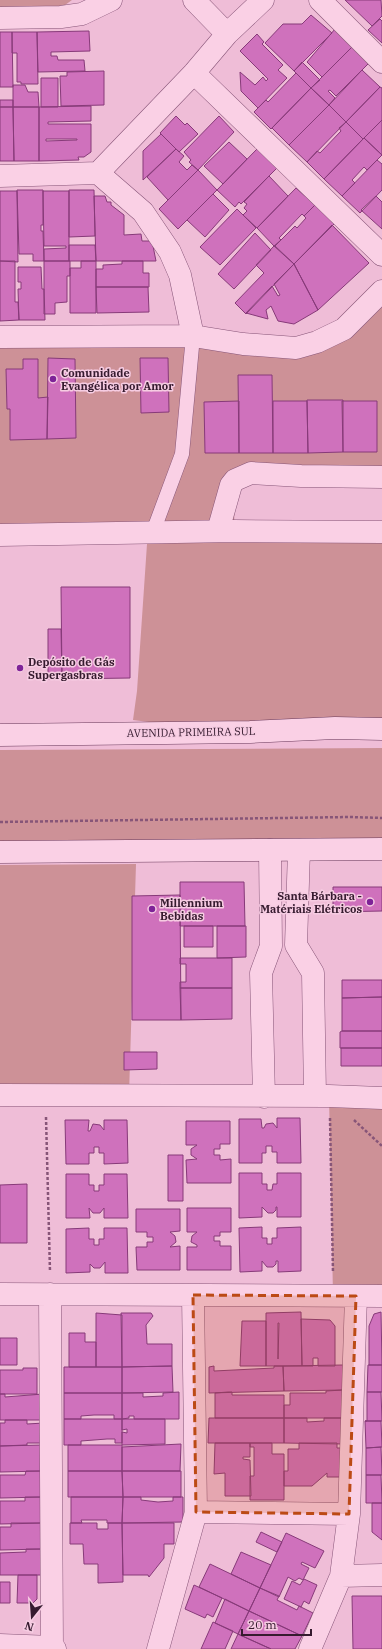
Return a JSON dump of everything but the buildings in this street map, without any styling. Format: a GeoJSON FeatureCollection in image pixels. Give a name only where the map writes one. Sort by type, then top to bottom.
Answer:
{"type":"FeatureCollection","features":[{"type":"Feature","properties":{"kind":"street"},"geometry":{"type":"LineString","coordinates":[[0,18],[61,17],[82,14],[110,0]]}},
{"type":"Feature","properties":{"kind":"street"},"geometry":{"type":"LineString","coordinates":[[194,0],[227,34]]}},
{"type":"Feature","properties":{"kind":"street"},"geometry":{"type":"LineString","coordinates":[[0,176],[98,172],[194,73],[227,34],[263,0]]}},
{"type":"Feature","properties":{"kind":"street"},"geometry":{"type":"LineString","coordinates":[[320,0],[382,62]]}},
{"type":"Feature","properties":{"kind":"street"},"geometry":{"type":"LineString","coordinates":[[194,73],[382,255]]}},
{"type":"Feature","properties":{"kind":"street"},"geometry":{"type":"LineString","coordinates":[[98,172],[143,212],[170,252],[180,275],[194,336]]}},
{"type":"Feature","properties":{"kind":"street"},"geometry":{"type":"LineString","coordinates":[[0,337],[194,336],[243,344],[296,348],[317,342],[344,329],[382,291]]}},
{"type":"Feature","properties":{"kind":"street"},"geometry":{"type":"LineString","coordinates":[[218,531],[231,485],[235,480],[242,476],[263,473],[301,476],[382,477]]}},
{"type":"Feature","properties":{"kind":"street"},"geometry":{"type":"LineString","coordinates":[[0,535],[218,531],[382,532]]}},
{"type":"Feature","properties":{"kind":"street","name":"AVENIDA PRIMEIRA SUL"},"geometry":{"type":"LineString","coordinates":[[0,735],[250,732],[335,728],[382,730]]}},
{"type":"Feature","properties":{"kind":"street"},"geometry":{"type":"LineString","coordinates":[[0,852],[382,849]]}},
{"type":"Feature","properties":{"kind":"street"},"geometry":{"type":"LineString","coordinates":[[264,1097],[262,973],[271,946],[270,850]]}},
{"type":"Feature","properties":{"kind":"street"},"geometry":{"type":"LineString","coordinates":[[300,850],[296,945],[313,973],[322,1096]]}},
{"type":"Feature","properties":{"kind":"street"},"geometry":{"type":"LineString","coordinates":[[271,946],[296,945]]}},
{"type":"Feature","properties":{"kind":"street"},"geometry":{"type":"LineString","coordinates":[[0,1095],[322,1096],[382,1098]]}},
{"type":"Feature","properties":{"kind":"street"},"geometry":{"type":"LineString","coordinates":[[0,1294],[382,1296]]}},
{"type":"Feature","properties":{"kind":"street"},"geometry":{"type":"LineString","coordinates":[[0,1645],[53,1648],[50,1294]]}},
{"type":"Feature","properties":{"kind":"street"},"geometry":{"type":"LineString","coordinates":[[158,1649],[196,1512],[193,1295]]}},
{"type":"Feature","properties":{"kind":"street"},"geometry":{"type":"LineString","coordinates":[[310,1649],[341,1576],[349,1514],[356,1296]]}},
{"type":"Feature","properties":{"kind":"street"},"geometry":{"type":"LineString","coordinates":[[196,1512],[349,1514]]}},
{"type":"Feature","properties":{"kind":"street"},"geometry":{"type":"LineString","coordinates":[[341,1576],[382,1575]]}},
{"type":"Feature","properties":{"kind":"lane"},"geometry":{"type":"LineString","coordinates":[[153,532],[182,454],[194,336]]}},
{"type":"Feature","properties":{"kind":"path"},"geometry":{"type":"LineString","coordinates":[[0,822],[351,817],[382,818]]}},
{"type":"Feature","properties":{"kind":"path"},"geometry":{"type":"LineString","coordinates":[[46,1095],[50,1294]]}},
{"type":"Feature","properties":{"kind":"path"},"geometry":{"type":"LineString","coordinates":[[322,1096],[333,1295]]}},
{"type":"Feature","properties":{"kind":"highlighted area"},"geometry":{"type":"Polygon","coordinates":[[[193,1295],[356,1296],[349,1514],[196,1512],[193,1295]]]}},
{"type":"Feature","properties":{"kind":"shaded area"},"geometry":{"type":"Polygon","coordinates":[[[0,0],[72,0],[58,10],[0,10],[0,0]]]}},
{"type":"Feature","properties":{"kind":"shaded area"},"geometry":{"type":"Polygon","coordinates":[[[382,291],[382,484],[235,483],[234,530],[0,535],[0,337],[296,348],[382,291]]]}},
{"type":"Feature","properties":{"kind":"shaded area"},"geometry":{"type":"Polygon","coordinates":[[[382,534],[382,731],[219,731],[133,720],[137,691],[147,544],[382,534]]]}},
{"type":"Feature","properties":{"kind":"shaded area"},"geometry":{"type":"Polygon","coordinates":[[[382,748],[382,838],[0,842],[0,750],[382,748]]]}},
{"type":"Feature","properties":{"kind":"shaded area"},"geometry":{"type":"Polygon","coordinates":[[[136,864],[129,1095],[0,1095],[0,865],[136,864]]]}},
{"type":"Feature","properties":{"kind":"shaded area"},"geometry":{"type":"Polygon","coordinates":[[[329,1096],[382,1098],[382,1296],[333,1295],[329,1096]]]}},
{"type":"Feature","properties":{"kind":"place","name":"Comunidade Evangélica por Amor"},"geometry":{"type":"Point","coordinates":[53,379]}},
{"type":"Feature","properties":{"kind":"place","name":"Depósito de Gás Supergasbras"},"geometry":{"type":"Point","coordinates":[20,668]}},
{"type":"Feature","properties":{"kind":"place","name":"Santa Bárbara - Matériais Elétricos"},"geometry":{"type":"Point","coordinates":[370,902]}},
{"type":"Feature","properties":{"kind":"place","name":"Millennium Bebidas"},"geometry":{"type":"Point","coordinates":[152,909]}}]}
